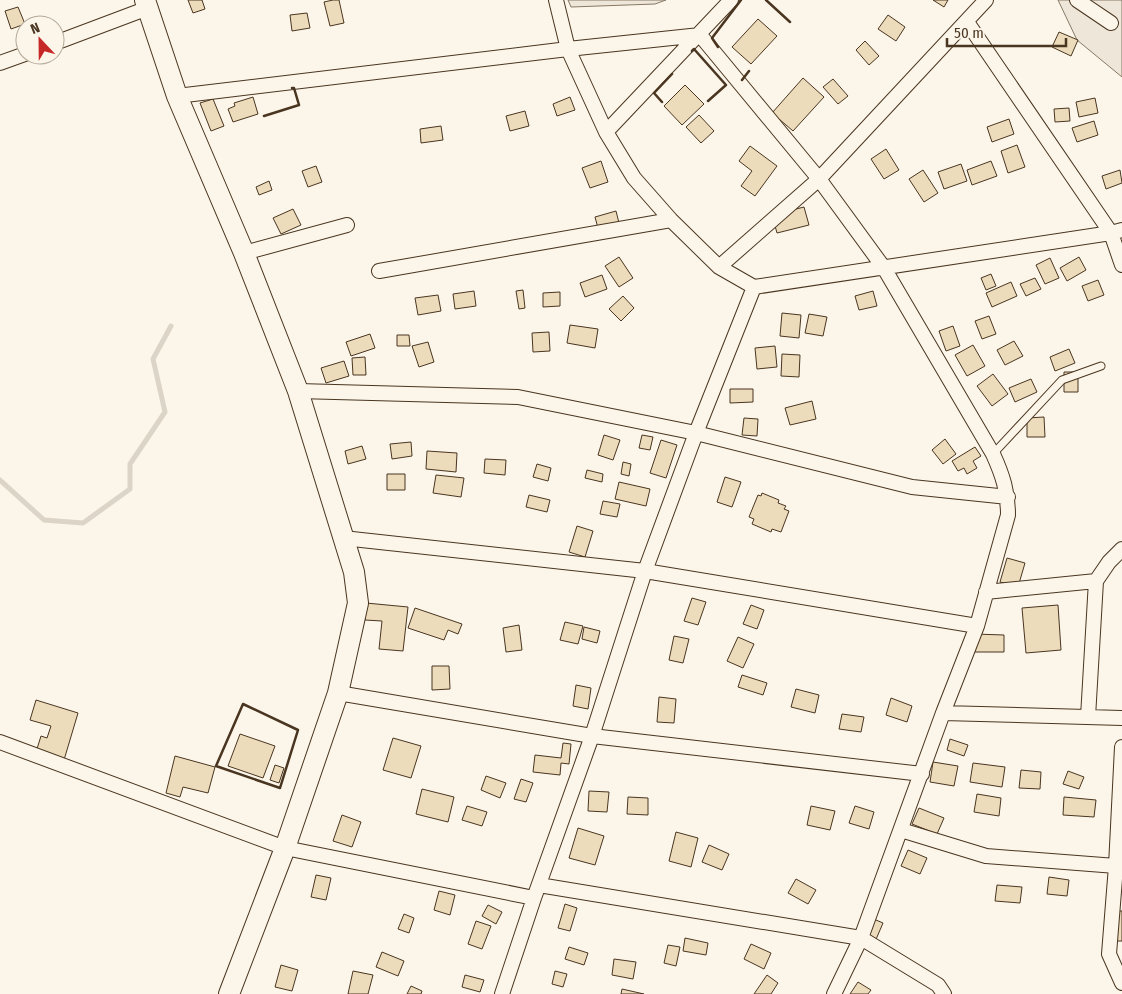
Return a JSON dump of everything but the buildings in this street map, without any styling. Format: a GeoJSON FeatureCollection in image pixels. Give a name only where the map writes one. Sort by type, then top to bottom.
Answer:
{"type":"FeatureCollection","features":[{"type":"Feature","properties":{"kind":"street"},"geometry":{"type":"LineString","coordinates":[[556,0],[568,48],[606,132],[634,178],[671,220],[719,267],[754,287],[1117,232]]}},
{"type":"Feature","properties":{"kind":"street"},"geometry":{"type":"LineString","coordinates":[[606,132],[700,35],[731,0]]}},
{"type":"Feature","properties":{"kind":"street"},"geometry":{"type":"LineString","coordinates":[[719,267],[819,179],[986,0]]}},
{"type":"Feature","properties":{"kind":"street"},"geometry":{"type":"LineString","coordinates":[[1077,0],[1111,24]]}},
{"type":"Feature","properties":{"kind":"street"},"geometry":{"type":"LineString","coordinates":[[65,39],[147,4],[177,96],[244,253],[298,391],[354,572],[358,603],[338,693],[285,848],[229,994]]}},
{"type":"Feature","properties":{"kind":"street"},"geometry":{"type":"LineString","coordinates":[[967,22],[1117,232],[1122,265]]}},
{"type":"Feature","properties":{"kind":"street"},"geometry":{"type":"LineString","coordinates":[[177,96],[568,48],[700,35]]}},
{"type":"Feature","properties":{"kind":"street"},"geometry":{"type":"LineString","coordinates":[[700,35],[819,179],[884,268],[993,454],[1001,472],[1008,497],[1008,515],[977,626],[943,713],[861,938],[834,994]]}},
{"type":"Feature","properties":{"kind":"street"},"geometry":{"type":"LineString","coordinates":[[0,63],[15,58]]}},
{"type":"Feature","properties":{"kind":"street"},"geometry":{"type":"LineString","coordinates":[[379,271],[671,220]]}},
{"type":"Feature","properties":{"kind":"street"},"geometry":{"type":"LineString","coordinates":[[244,253],[347,225]]}},
{"type":"Feature","properties":{"kind":"street"},"geometry":{"type":"LineString","coordinates":[[502,994],[592,736],[645,571],[754,287]]}},
{"type":"Feature","properties":{"kind":"street"},"geometry":{"type":"LineString","coordinates":[[298,391],[518,398],[696,434],[912,487],[1008,497]]}},
{"type":"Feature","properties":{"kind":"street"},"geometry":{"type":"LineString","coordinates":[[343,538],[645,571],[977,626]]}},
{"type":"Feature","properties":{"kind":"street"},"geometry":{"type":"LineString","coordinates":[[1088,717],[1096,581],[1109,562],[1122,549]]}},
{"type":"Feature","properties":{"kind":"street"},"geometry":{"type":"LineString","coordinates":[[986,592],[1096,581]]}},
{"type":"Feature","properties":{"kind":"street"},"geometry":{"type":"LineString","coordinates":[[338,693],[592,736],[922,774]]}},
{"type":"Feature","properties":{"kind":"street"},"geometry":{"type":"LineString","coordinates":[[943,713],[1122,718]]}},
{"type":"Feature","properties":{"kind":"street"},"geometry":{"type":"LineString","coordinates":[[0,742],[285,848],[534,898]]}},
{"type":"Feature","properties":{"kind":"street"},"geometry":{"type":"LineString","coordinates":[[1122,747],[1109,954],[1122,983]]}},
{"type":"Feature","properties":{"kind":"street"},"geometry":{"type":"LineString","coordinates":[[901,830],[986,856],[1116,866]]}},
{"type":"Feature","properties":{"kind":"street"},"geometry":{"type":"LineString","coordinates":[[539,884],[861,938],[938,985],[944,994]]}},
{"type":"Feature","properties":{"kind":"lane"},"geometry":{"type":"LineString","coordinates":[[993,454],[1062,380],[1101,366]]}},
{"type":"Feature","properties":{"kind":"shaded area"},"geometry":{"type":"Polygon","coordinates":[[[568,0],[666,0],[655,4],[571,7],[568,0]]]}},
{"type":"Feature","properties":{"kind":"shaded area"},"geometry":{"type":"Polygon","coordinates":[[[1058,0],[1122,0],[1122,77],[1077,40],[1058,0]]]}},
{"type":"Feature","properties":{"kind":"waterway"},"geometry":{"type":"LineString","coordinates":[[0,480],[44,520],[83,523],[130,489],[130,464],[165,412],[153,359],[171,326]]}},
{"type":"Feature","properties":{"kind":"wall"},"geometry":{"type":"LineString","coordinates":[[718,47],[712,38],[741,0]]}},
{"type":"Feature","properties":{"kind":"wall"},"geometry":{"type":"LineString","coordinates":[[766,0],[790,22]]}},
{"type":"Feature","properties":{"kind":"wall"},"geometry":{"type":"LineString","coordinates":[[692,51],[694,49],[726,85],[708,101]]}},
{"type":"Feature","properties":{"kind":"wall"},"geometry":{"type":"LineString","coordinates":[[742,80],[749,71]]}},
{"type":"Feature","properties":{"kind":"wall"},"geometry":{"type":"LineString","coordinates":[[662,102],[654,93],[672,74]]}},
{"type":"Feature","properties":{"kind":"wall"},"geometry":{"type":"LineString","coordinates":[[264,116],[299,105],[294,88],[292,88]]}},
{"type":"Feature","properties":{"kind":"wall"},"geometry":{"type":"LineString","coordinates":[[243,704],[298,730],[280,788],[216,766],[243,704]]}}]}
